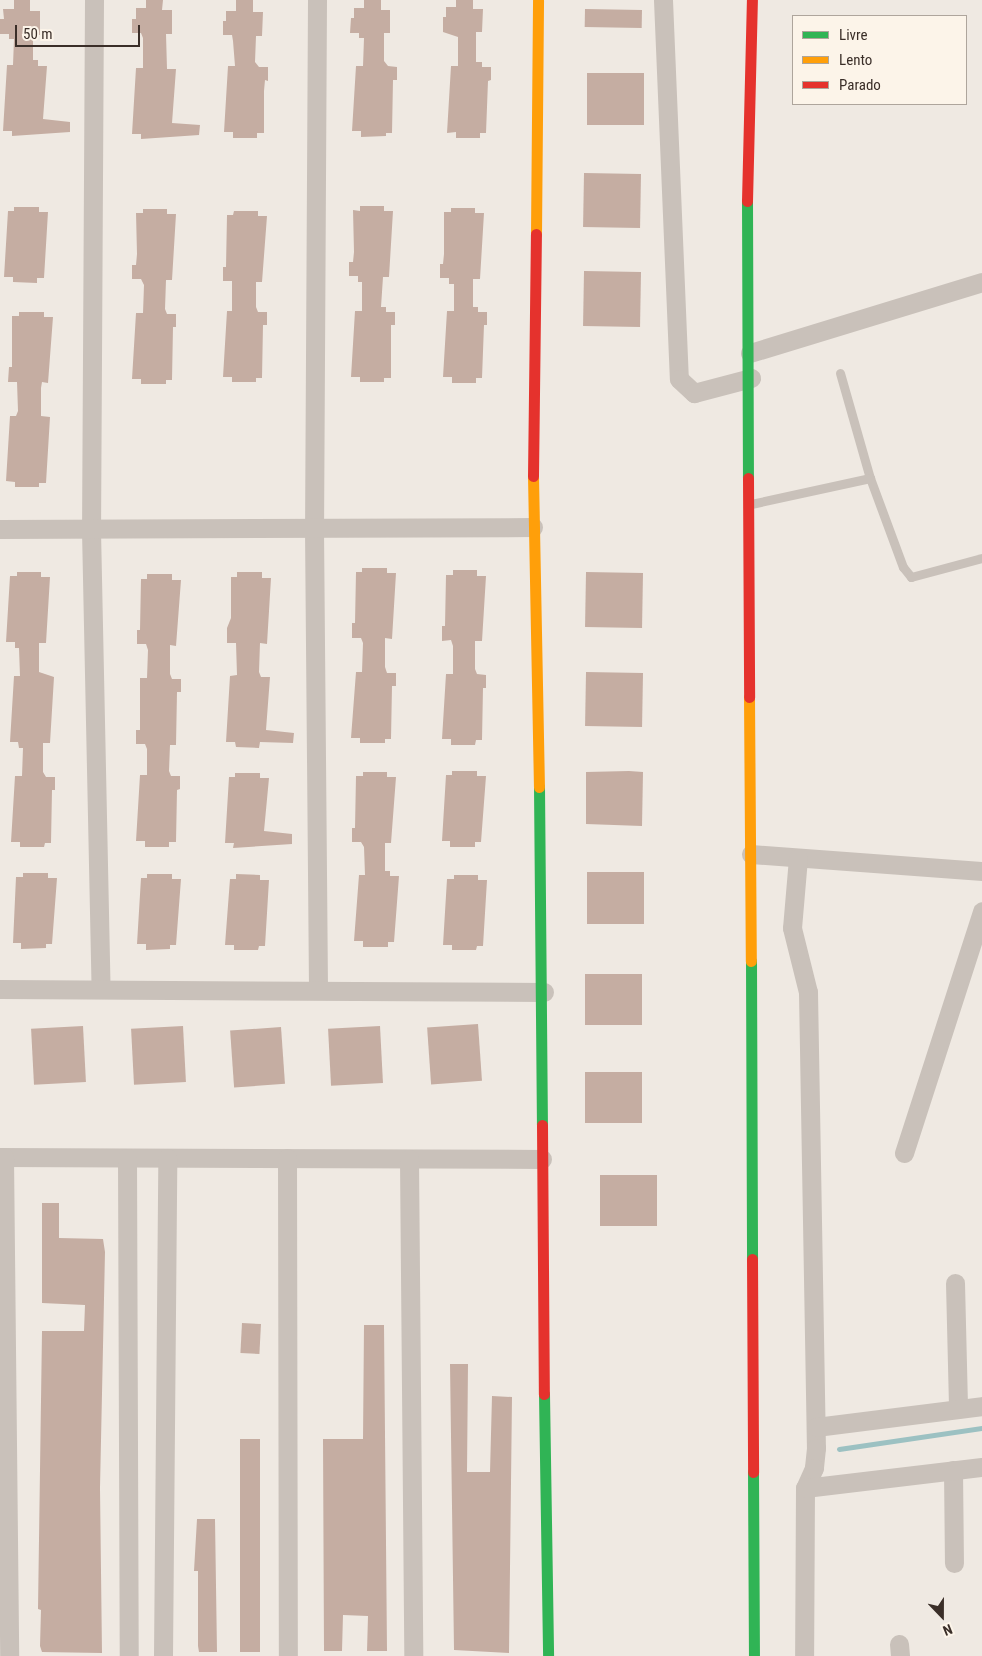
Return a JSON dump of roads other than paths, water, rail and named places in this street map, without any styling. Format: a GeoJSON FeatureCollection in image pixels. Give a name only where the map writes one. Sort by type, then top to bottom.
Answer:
{"type":"FeatureCollection","features":[{"type":"Feature","properties":{"kind":"street"},"geometry":{"type":"LineString","coordinates":[[94,0],[91,530],[102,989]]}},
{"type":"Feature","properties":{"kind":"street"},"geometry":{"type":"LineString","coordinates":[[317,0],[314,529],[318,988]]}},
{"type":"Feature","properties":{"kind":"street"},"geometry":{"type":"LineString","coordinates":[[538,0],[532,527],[544,992],[542,1159],[548,1656]]}},
{"type":"Feature","properties":{"kind":"street"},"geometry":{"type":"LineString","coordinates":[[664,0],[679,379],[694,393],[751,378]]}},
{"type":"Feature","properties":{"kind":"street"},"geometry":{"type":"LineString","coordinates":[[752,0],[747,182],[751,378],[754,1656]]}},
{"type":"Feature","properties":{"kind":"street"},"geometry":{"type":"LineString","coordinates":[[750,353],[982,282]]}},
{"type":"Feature","properties":{"kind":"street"},"geometry":{"type":"LineString","coordinates":[[0,529],[532,527]]}},
{"type":"Feature","properties":{"kind":"street"},"geometry":{"type":"LineString","coordinates":[[751,854],[982,871]]}},
{"type":"Feature","properties":{"kind":"street"},"geometry":{"type":"LineString","coordinates":[[798,858],[792,928],[808,992],[816,1427],[814,1468],[805,1488],[804,1656]]}},
{"type":"Feature","properties":{"kind":"street"},"geometry":{"type":"LineString","coordinates":[[904,1153],[982,911]]}},
{"type":"Feature","properties":{"kind":"street"},"geometry":{"type":"LineString","coordinates":[[0,989],[318,988],[544,992]]}},
{"type":"Feature","properties":{"kind":"street"},"geometry":{"type":"LineString","coordinates":[[9,1656],[2,1157],[542,1159]]}},
{"type":"Feature","properties":{"kind":"street"},"geometry":{"type":"LineString","coordinates":[[127,1158],[129,1656]]}},
{"type":"Feature","properties":{"kind":"street"},"geometry":{"type":"LineString","coordinates":[[163,1656],[167,1158]]}},
{"type":"Feature","properties":{"kind":"street"},"geometry":{"type":"LineString","coordinates":[[287,1158],[288,1656]]}},
{"type":"Feature","properties":{"kind":"street"},"geometry":{"type":"LineString","coordinates":[[409,1159],[413,1656]]}},
{"type":"Feature","properties":{"kind":"street"},"geometry":{"type":"LineString","coordinates":[[955,1283],[958,1409]]}},
{"type":"Feature","properties":{"kind":"street"},"geometry":{"type":"LineString","coordinates":[[816,1427],[982,1406]]}},
{"type":"Feature","properties":{"kind":"street"},"geometry":{"type":"LineString","coordinates":[[805,1488],[982,1467]]}},
{"type":"Feature","properties":{"kind":"street"},"geometry":{"type":"LineString","coordinates":[[953,1470],[954,1563]]}},
{"type":"Feature","properties":{"kind":"lane"},"geometry":{"type":"LineString","coordinates":[[840,373],[870,478],[903,567],[912,577],[982,558]]}},
{"type":"Feature","properties":{"kind":"lane"},"geometry":{"type":"LineString","coordinates":[[751,504],[870,478]]}},
{"type":"Feature","properties":{"kind":"waterway"},"geometry":{"type":"LineString","coordinates":[[839,1449],[982,1428]]}}]}
